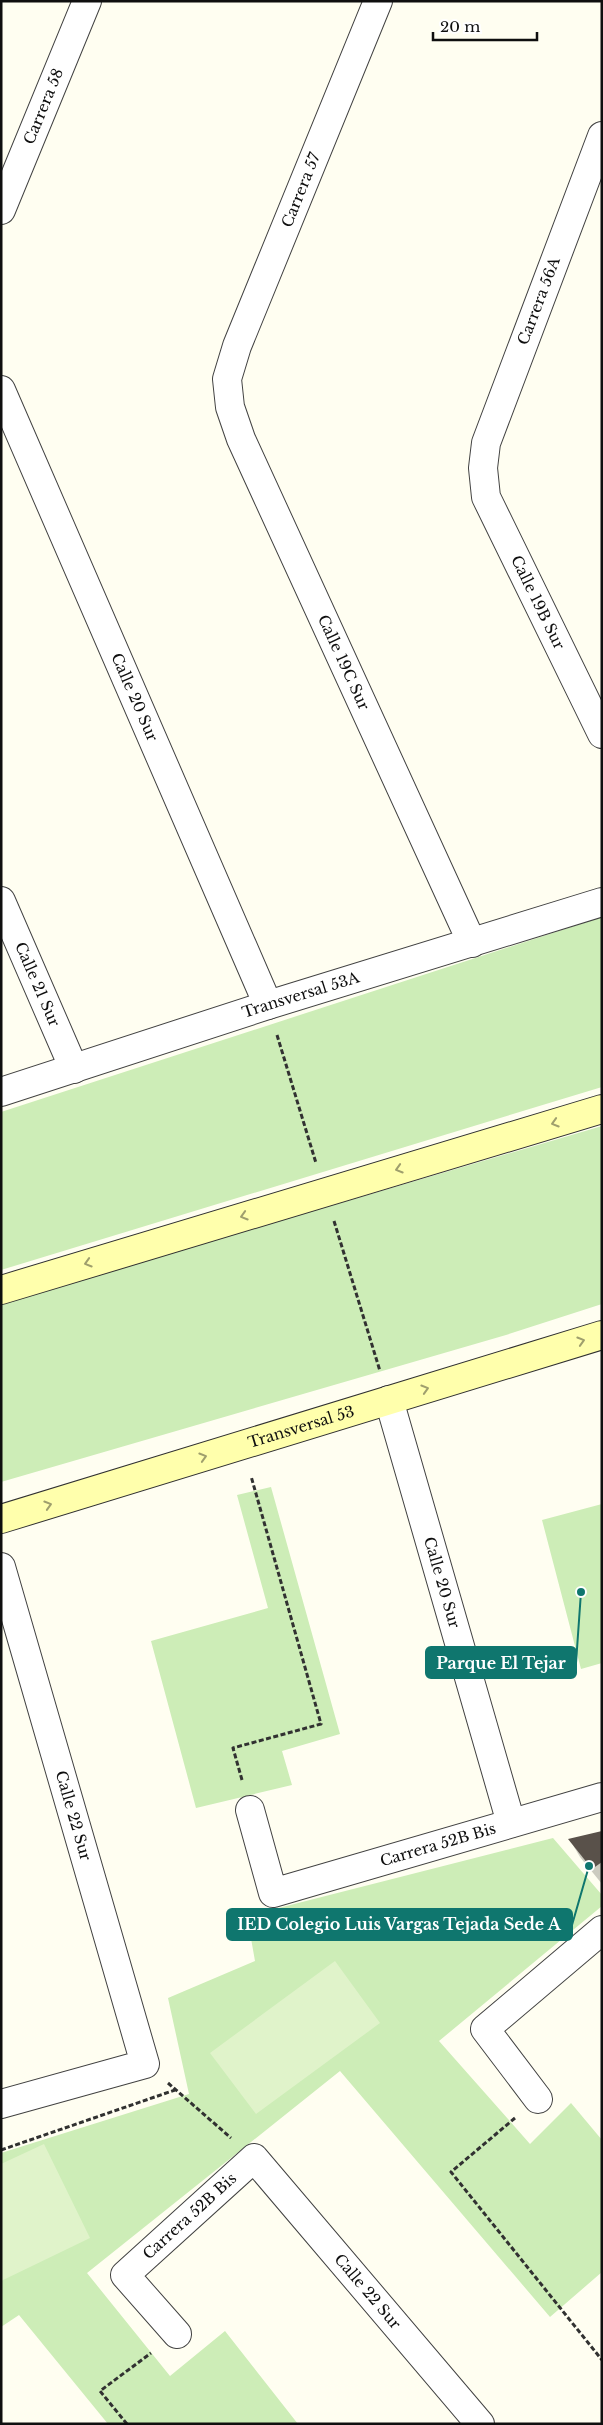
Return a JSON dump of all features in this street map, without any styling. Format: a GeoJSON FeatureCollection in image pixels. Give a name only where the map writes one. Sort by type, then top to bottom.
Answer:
{"type":"FeatureCollection","features":[{"type":"Feature","properties":{"kind":"street","name":"Carrera 58"},"geometry":{"type":"LineString","coordinates":[[1,210],[87,1]]}},
{"type":"Feature","properties":{"kind":"street","name":"Carrera 57"},"geometry":{"type":"LineString","coordinates":[[227,379],[237,346],[378,1]]}},
{"type":"Feature","properties":{"kind":"street","name":"Carrera 56A"},"geometry":{"type":"LineString","coordinates":[[483,468],[489,434],[602,136]]}},
{"type":"Feature","properties":{"kind":"street","name":"Calle 19C Sur"},"geometry":{"type":"LineString","coordinates":[[227,379],[230,407],[241,439],[472,943]]}},
{"type":"Feature","properties":{"kind":"street","name":"Calle 20 Sur"},"geometry":{"type":"LineString","coordinates":[[1,390],[268,1005]]}},
{"type":"Feature","properties":{"kind":"street","name":"Calle 19B Sur"},"geometry":{"type":"LineString","coordinates":[[483,468],[486,497],[602,734]]}},
{"type":"Feature","properties":{"kind":"street","name":"Calle 21 Sur"},"geometry":{"type":"LineString","coordinates":[[1,901],[74,1069]]}},
{"type":"Feature","properties":{"kind":"street","name":"Transversal 53A"},"geometry":{"type":"LineString","coordinates":[[1,1092],[268,1005],[602,902]]}},
{"type":"Feature","properties":{"kind":"street"},"geometry":{"type":"LineString","coordinates":[[1,1290],[602,1109]]}},
{"type":"Feature","properties":{"kind":"street","name":"Transversal 53"},"geometry":{"type":"LineString","coordinates":[[1,1519],[602,1335]]}},
{"type":"Feature","properties":{"kind":"street","name":"Calle 20 Sur"},"geometry":{"type":"LineString","coordinates":[[389,1400],[511,1823]]}},
{"type":"Feature","properties":{"kind":"street","name":"Calle 22 Sur"},"geometry":{"type":"LineString","coordinates":[[1,1567],[146,2064]]}},
{"type":"Feature","properties":{"kind":"street","name":"Carrera 52B Bis"},"geometry":{"type":"LineString","coordinates":[[250,1810],[273,1893],[602,1797]]}},
{"type":"Feature","properties":{"kind":"street"},"geometry":{"type":"LineString","coordinates":[[538,2099],[485,2029],[602,1930]]}},
{"type":"Feature","properties":{"kind":"street"},"geometry":{"type":"LineString","coordinates":[[1,2104],[146,2064]]}},
{"type":"Feature","properties":{"kind":"street","name":"Carrera 52B Bis"},"geometry":{"type":"LineString","coordinates":[[177,2334],[125,2274],[254,2158]]}},
{"type":"Feature","properties":{"kind":"street","name":"Calle 22 Sur"},"geometry":{"type":"LineString","coordinates":[[254,2158],[480,2424]]}},
{"type":"Feature","properties":{"kind":"path"},"geometry":{"type":"LineString","coordinates":[[250,1810],[233,1748],[321,1724],[251,1475]]}},
{"type":"Feature","properties":{"kind":"path"},"geometry":{"type":"LineString","coordinates":[[146,2064],[254,2158]]}},
{"type":"Feature","properties":{"kind":"path"},"geometry":{"type":"LineString","coordinates":[[1,2150],[175,2090]]}},
{"type":"Feature","properties":{"kind":"path"},"geometry":{"type":"LineString","coordinates":[[538,2099],[451,2172],[602,2360]]}},
{"type":"Feature","properties":{"kind":"path"},"geometry":{"type":"LineString","coordinates":[[127,2424],[100,2391],[177,2334]]}},
{"type":"Feature","properties":{"kind":"green space"},"geometry":{"type":"Polygon","coordinates":[[[602,917],[602,1087],[1,1270],[1,1112],[602,917]]]}},
{"type":"Feature","properties":{"kind":"green space"},"geometry":{"type":"Polygon","coordinates":[[[602,1126],[602,1304],[506,1335],[1,1482],[1,1303],[602,1126]]]}},
{"type":"Feature","properties":{"kind":"green space"},"geometry":{"type":"Polygon","coordinates":[[[271,1487],[340,1734],[282,1751],[292,1785],[196,1808],[151,1641],[268,1608],[237,1495],[271,1487]]]}},
{"type":"Feature","properties":{"kind":"green space"},"geometry":{"type":"Polygon","coordinates":[[[602,1504],[602,1663],[581,1669],[542,1520],[602,1504]]]}},
{"type":"Feature","properties":{"kind":"green space"},"geometry":{"type":"Polygon","coordinates":[[[553,1838],[602,1895],[602,1906],[439,2041],[530,2144],[571,2103],[602,2140],[602,2272],[550,2317],[340,2071],[87,2273],[170,2376],[225,2331],[298,2424],[108,2424],[19,2315],[1,2327],[1,2153],[189,2094],[168,1998],[255,1961],[247,1916],[553,1838]]]}},
{"type":"Feature","properties":{"kind":"green space"},"geometry":{"type":"Polygon","coordinates":[[[335,1961],[380,2023],[256,2114],[210,2053],[335,1961]]]}},
{"type":"Feature","properties":{"kind":"green space"},"geometry":{"type":"Polygon","coordinates":[[[44,2144],[90,2238],[1,2281],[1,2164],[44,2144]]]}},
{"type":"Feature","properties":{"kind":"building"},"geometry":{"type":"Polygon","coordinates":[[[602,1831],[602,1862],[592,1869],[568,1839],[602,1831]]]}},
{"type":"Feature","properties":{"kind":"place","name":"Parque El Tejar"},"geometry":{"type":"Point","coordinates":[581,1592]}},
{"type":"Feature","properties":{"kind":"place","name":"IED Colegio Luis Vargas Tejada Sede A"},"geometry":{"type":"Point","coordinates":[589,1866]}}]}
